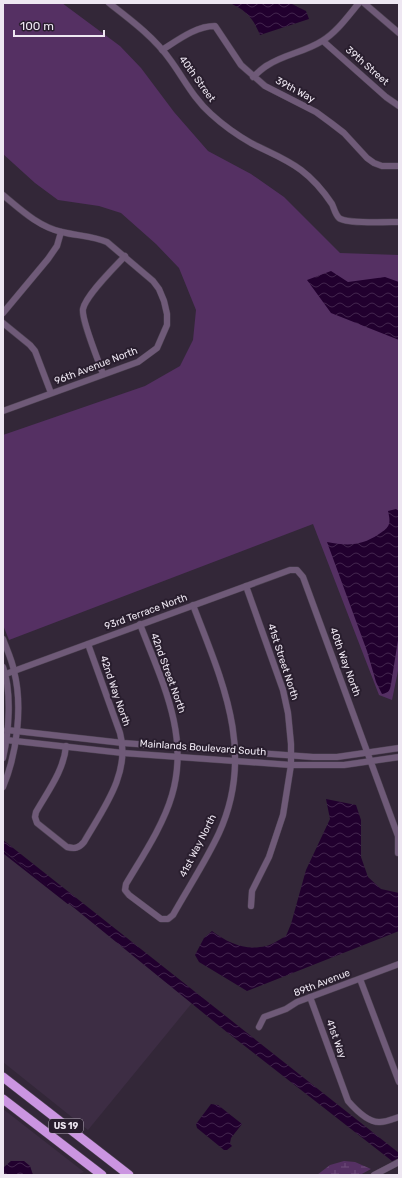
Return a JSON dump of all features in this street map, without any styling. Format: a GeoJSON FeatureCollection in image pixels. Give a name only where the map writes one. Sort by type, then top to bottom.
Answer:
{"type":"FeatureCollection","features":[{"type":"Feature","properties":{"kind":"highway","name":"US 19"},"geometry":{"type":"LineString","coordinates":[[3,1077],[130,1175]]}},
{"type":"Feature","properties":{"kind":"highway"},"geometry":{"type":"LineString","coordinates":[[3,1085],[78,1142],[95,1148]]}},
{"type":"Feature","properties":{"kind":"highway","name":"US 19"},"geometry":{"type":"LineString","coordinates":[[3,1099],[101,1174]]}},
{"type":"Feature","properties":{"kind":"street","name":"40th Street"},"geometry":{"type":"LineString","coordinates":[[109,3],[132,21],[162,50],[194,96],[210,114],[251,143],[290,162],[303,172],[325,194],[339,218],[344,220],[399,222]]}},
{"type":"Feature","properties":{"kind":"street"},"geometry":{"type":"LineString","coordinates":[[254,77],[275,60],[304,50],[323,41],[359,3]]}},
{"type":"Feature","properties":{"kind":"street"},"geometry":{"type":"LineString","coordinates":[[364,3],[399,33]]}},
{"type":"Feature","properties":{"kind":"street","name":"39th Way"},"geometry":{"type":"LineString","coordinates":[[162,50],[187,34],[210,26],[215,26],[241,65],[265,86],[316,112],[344,133],[367,158],[374,163],[382,166],[399,166]]}},
{"type":"Feature","properties":{"kind":"street","name":"39th Street"},"geometry":{"type":"LineString","coordinates":[[323,41],[386,97],[399,106]]}},
{"type":"Feature","properties":{"kind":"street"},"geometry":{"type":"LineString","coordinates":[[3,195],[22,212],[38,223],[61,232],[99,239],[107,242],[125,256],[87,299],[83,310],[84,321],[103,374]]}},
{"type":"Feature","properties":{"kind":"street"},"geometry":{"type":"LineString","coordinates":[[3,313],[48,259],[57,246],[61,232]]}},
{"type":"Feature","properties":{"kind":"street","name":"96th Avenue North"},"geometry":{"type":"LineString","coordinates":[[3,411],[138,362],[157,348],[167,325],[167,314],[164,301],[159,289],[153,281],[125,256]]}},
{"type":"Feature","properties":{"kind":"street"},"geometry":{"type":"LineString","coordinates":[[3,323],[30,345],[35,351],[51,393]]}},
{"type":"Feature","properties":{"kind":"street","name":"93rd Terrace North"},"geometry":{"type":"LineString","coordinates":[[4,675],[290,570],[297,570]]}},
{"type":"Feature","properties":{"kind":"street","name":"40th Way North"},"geometry":{"type":"LineString","coordinates":[[297,570],[303,577],[398,836],[398,852]]}},
{"type":"Feature","properties":{"kind":"street","name":"41st Street North"},"geometry":{"type":"LineString","coordinates":[[246,586],[283,690],[292,744],[286,804],[282,820],[269,857],[252,891],[251,906]]}},
{"type":"Feature","properties":{"kind":"street","name":"41st Way North"},"geometry":{"type":"LineString","coordinates":[[126,884],[125,890],[129,894],[161,919],[168,919],[173,915],[219,833],[230,797],[235,761],[233,724],[228,702],[193,605]]}},
{"type":"Feature","properties":{"kind":"street","name":"42nd Street North"},"geometry":{"type":"LineString","coordinates":[[126,884],[165,814],[172,795],[179,756],[173,715],[140,624]]}},
{"type":"Feature","properties":{"kind":"street"},"geometry":{"type":"LineString","coordinates":[[3,639],[14,671],[17,700],[16,741],[3,787]]}},
{"type":"Feature","properties":{"kind":"street","name":"42nd Way North"},"geometry":{"type":"LineString","coordinates":[[66,746],[65,757],[61,768],[36,812],[35,818],[37,823],[67,847],[73,849],[79,847],[84,842],[112,793],[118,778],[123,753],[122,743],[88,644]]}},
{"type":"Feature","properties":{"kind":"street"},"geometry":{"type":"LineString","coordinates":[[3,667],[8,713],[3,758]]}},
{"type":"Feature","properties":{"kind":"street","name":"Mainlands Boulevard South"},"geometry":{"type":"LineString","coordinates":[[7,730],[122,743],[291,756],[337,757],[399,748]]}},
{"type":"Feature","properties":{"kind":"street","name":"Mainlands Boulevard South"},"geometry":{"type":"LineString","coordinates":[[6,740],[123,753],[291,765],[344,765],[399,757]]}},
{"type":"Feature","properties":{"kind":"street","name":"89th Avenue"},"geometry":{"type":"LineString","coordinates":[[259,1027],[264,1017],[286,1009],[297,1002],[399,964]]}},
{"type":"Feature","properties":{"kind":"street"},"geometry":{"type":"LineString","coordinates":[[360,979],[399,1082]]}},
{"type":"Feature","properties":{"kind":"street","name":"41st Way"},"geometry":{"type":"LineString","coordinates":[[310,997],[348,1101],[353,1107],[370,1120],[379,1123],[399,1117]]}},
{"type":"Feature","properties":{"kind":"street"},"geometry":{"type":"LineString","coordinates":[[377,1174],[399,1162]]}},
{"type":"Feature","properties":{"kind":"shaded area"},"geometry":{"type":"Polygon","coordinates":[[[3,850],[192,1003],[88,1130],[3,1062],[3,850]]]}},
{"type":"Feature","properties":{"kind":"shaded area"},"geometry":{"type":"Polygon","coordinates":[[[3,1109],[84,1172],[76,1175],[33,1175],[30,1166],[11,1161],[3,1168],[3,1109]]]}},
{"type":"Feature","properties":{"kind":"green space"},"geometry":{"type":"Polygon","coordinates":[[[3,3],[62,3],[120,46],[141,68],[174,112],[208,151],[251,174],[284,197],[340,253],[399,255],[399,666],[392,700],[379,695],[313,524],[9,640],[3,625],[3,435],[145,386],[180,366],[193,340],[196,310],[179,268],[156,244],[121,213],[99,206],[58,200],[35,183],[3,154],[3,3]]]}},
{"type":"Feature","properties":{"kind":"green space"},"geometry":{"type":"Polygon","coordinates":[[[344,1161],[355,1162],[371,1169],[360,1175],[317,1175],[330,1165],[344,1161]]]}},
{"type":"Feature","properties":{"kind":"water"},"geometry":{"type":"Polygon","coordinates":[[[230,3],[290,3],[306,11],[309,19],[260,35],[249,16],[241,9],[230,3]]]}},
{"type":"Feature","properties":{"kind":"water"},"geometry":{"type":"Polygon","coordinates":[[[331,271],[348,282],[385,277],[399,282],[399,340],[331,313],[307,280],[331,271]]]}},
{"type":"Feature","properties":{"kind":"water"},"geometry":{"type":"Polygon","coordinates":[[[396,509],[399,511],[399,634],[390,688],[388,692],[382,694],[376,682],[367,651],[327,542],[354,544],[366,541],[383,532],[389,525],[388,511],[396,509]]]}},
{"type":"Feature","properties":{"kind":"water"},"geometry":{"type":"Polygon","coordinates":[[[326,799],[356,805],[361,820],[361,857],[368,877],[381,889],[399,893],[399,931],[247,991],[199,962],[195,955],[204,938],[212,931],[224,939],[244,947],[268,945],[286,936],[291,924],[306,870],[330,819],[326,799]]]}},
{"type":"Feature","properties":{"kind":"water"},"geometry":{"type":"Polygon","coordinates":[[[3,840],[399,1153],[399,1158],[392,1161],[228,1033],[3,850],[3,840]]]}},
{"type":"Feature","properties":{"kind":"water"},"geometry":{"type":"Polygon","coordinates":[[[211,1104],[218,1105],[242,1124],[231,1138],[230,1143],[232,1146],[227,1150],[224,1150],[197,1128],[196,1124],[211,1104]]]}},
{"type":"Feature","properties":{"kind":"water"},"geometry":{"type":"Polygon","coordinates":[[[11,1161],[24,1161],[30,1166],[33,1175],[3,1175],[3,1168],[11,1161]]]}},
{"type":"Feature","properties":{"kind":"waterway"},"geometry":{"type":"LineString","coordinates":[[3,852],[68,903]]}}]}
